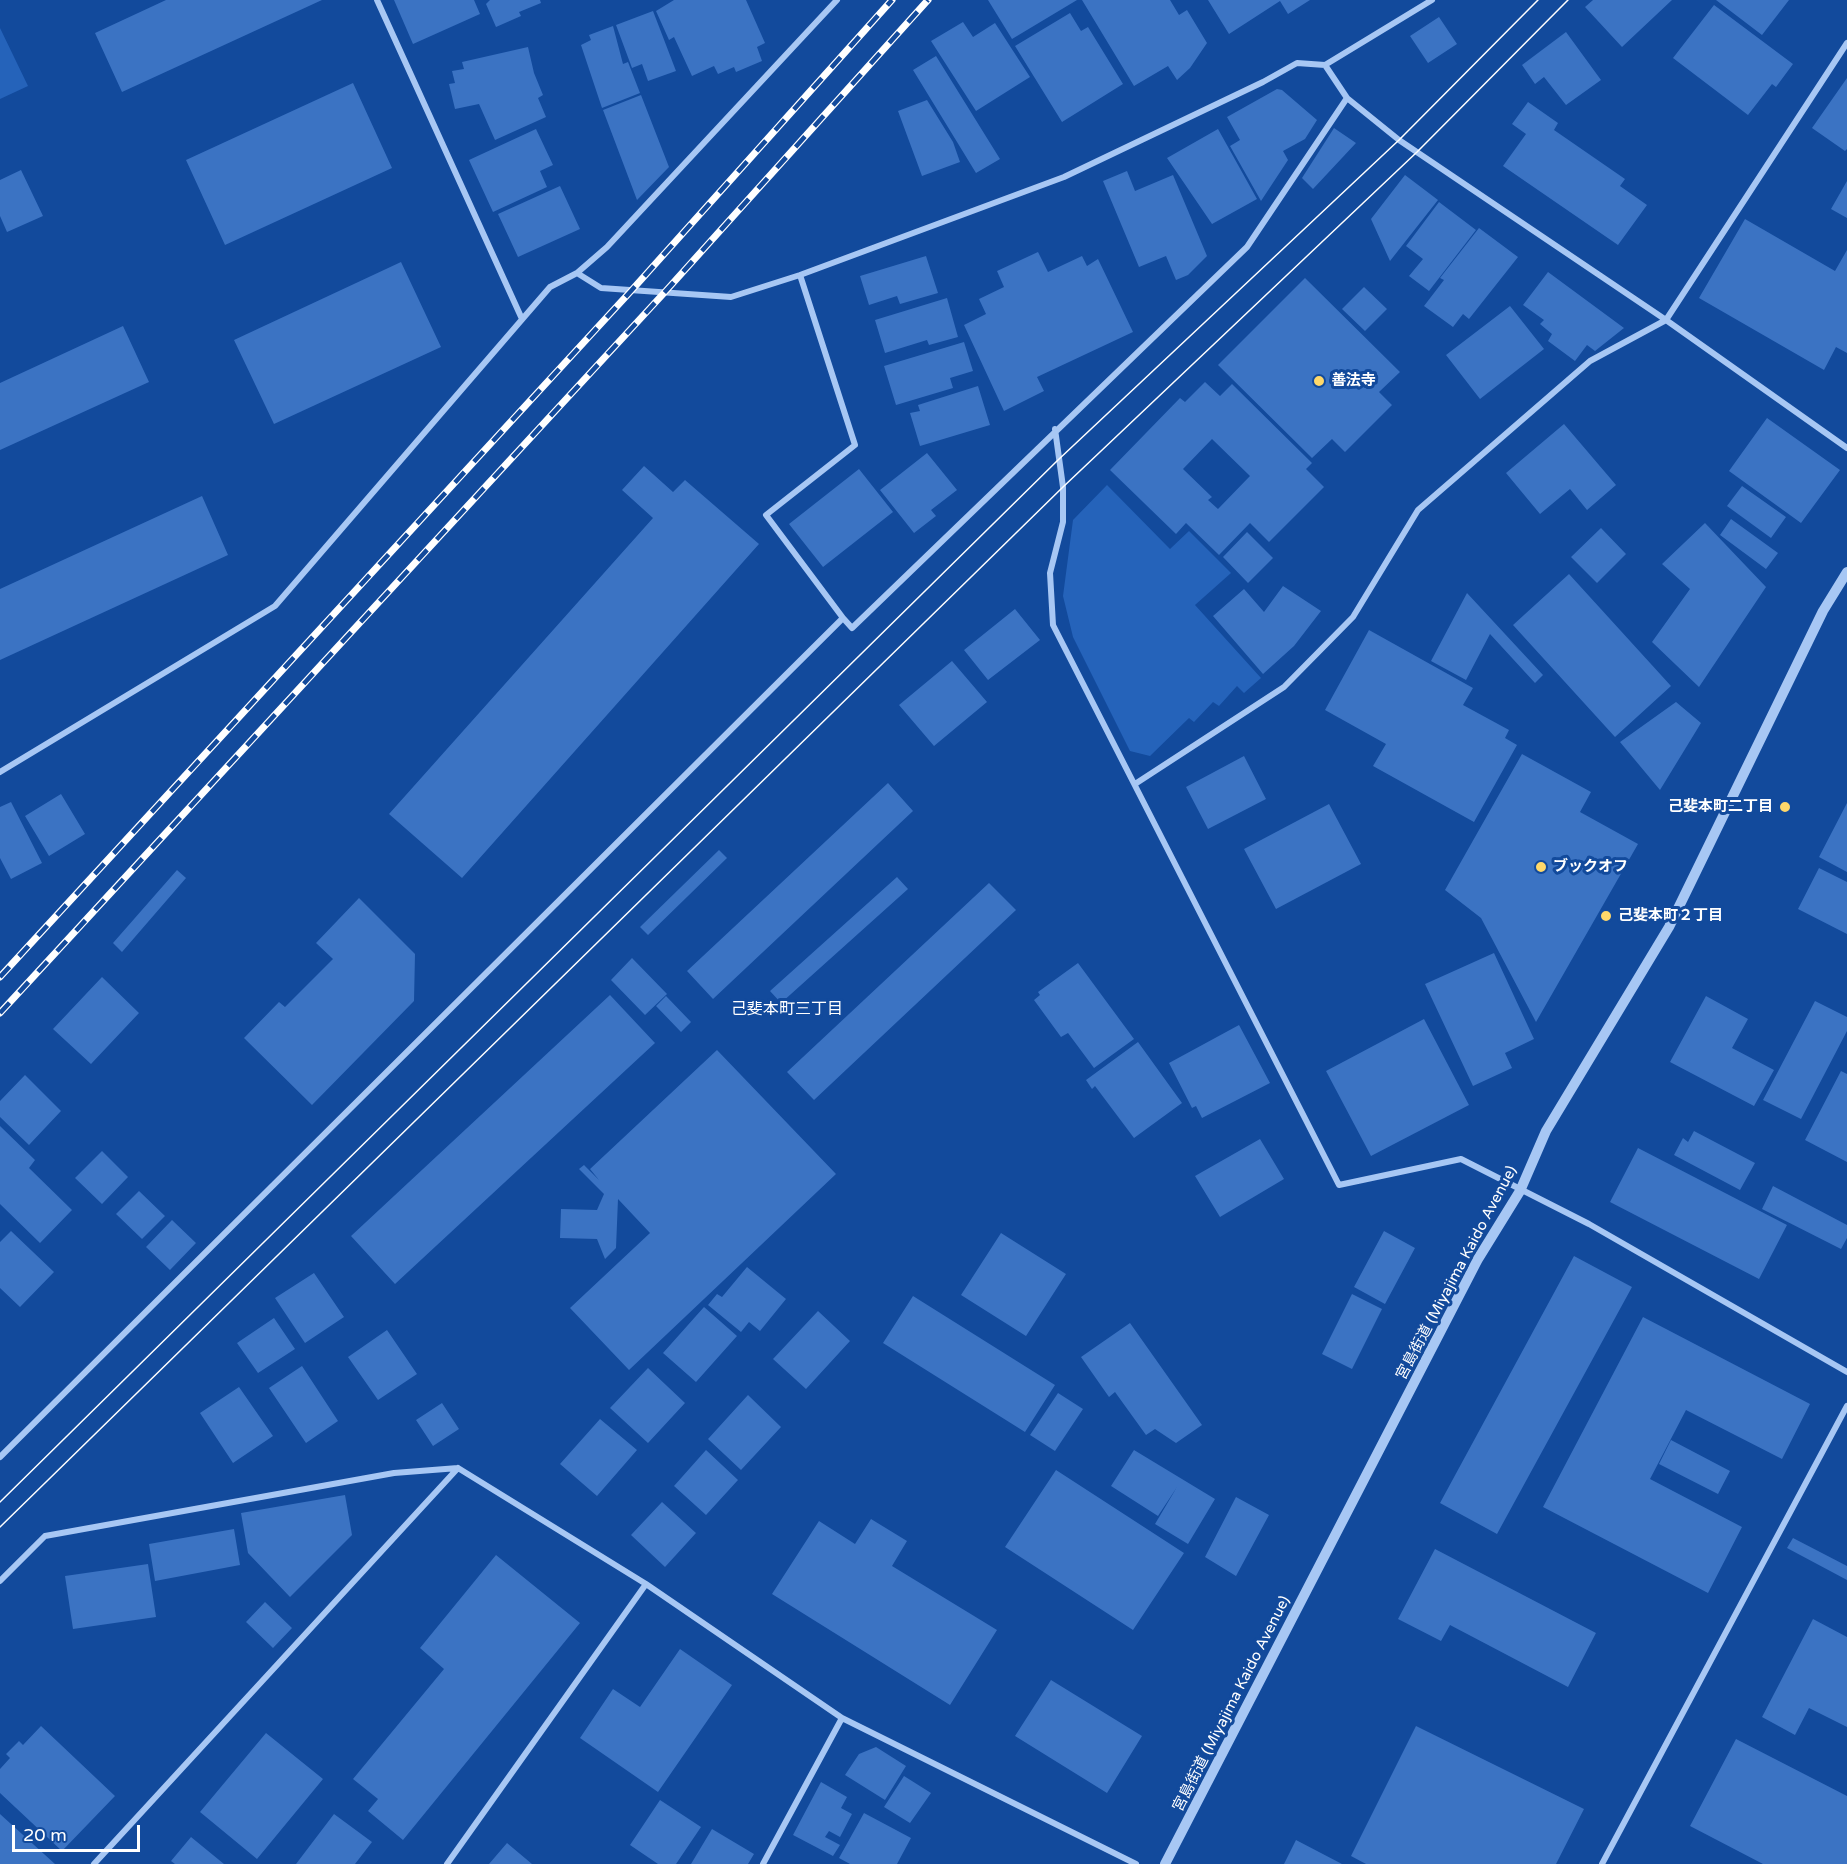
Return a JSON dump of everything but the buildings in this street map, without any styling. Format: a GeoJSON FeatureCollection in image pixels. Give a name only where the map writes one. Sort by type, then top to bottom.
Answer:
{"type":"FeatureCollection","features":[{"type":"Feature","properties":{"kind":"street"},"geometry":{"type":"LineString","coordinates":[[377,0],[522,319]]}},
{"type":"Feature","properties":{"kind":"street"},"geometry":{"type":"LineString","coordinates":[[0,772],[275,606],[550,286],[577,273],[607,247],[837,0]]}},
{"type":"Feature","properties":{"kind":"street"},"geometry":{"type":"LineString","coordinates":[[577,273],[601,288],[730,297],[800,275],[1064,177],[1222,102],[1297,63],[1325,64],[1432,0]]}},
{"type":"Feature","properties":{"kind":"street"},"geometry":{"type":"LineString","coordinates":[[1135,784],[1284,687],[1353,617],[1418,510],[1590,361],[1666,320],[1847,43]]}},
{"type":"Feature","properties":{"kind":"street"},"geometry":{"type":"LineString","coordinates":[[1325,64],[1347,98],[1399,140],[1666,320],[1847,448]]}},
{"type":"Feature","properties":{"kind":"street"},"geometry":{"type":"LineString","coordinates":[[800,275],[855,445],[766,515],[852,628],[1055,429],[1247,247],[1347,98]]}},
{"type":"Feature","properties":{"kind":"street"},"geometry":{"type":"LineString","coordinates":[[1055,429],[1063,487],[1062,522],[1050,573],[1053,625],[1339,1185],[1461,1160],[1589,1224],[1847,1372]]}},
{"type":"Feature","properties":{"kind":"street","name":"宮島街道 (Miyajima Kaido Avenue)"},"geometry":{"type":"LineString","coordinates":[[1165,1864],[1478,1259],[1521,1191],[1546,1131],[1669,927],[1823,611],[1847,572]]}},
{"type":"Feature","properties":{"kind":"street"},"geometry":{"type":"LineString","coordinates":[[0,1457],[843,618]]}},
{"type":"Feature","properties":{"kind":"street"},"geometry":{"type":"LineString","coordinates":[[1602,1864],[1847,1406]]}},
{"type":"Feature","properties":{"kind":"street"},"geometry":{"type":"LineString","coordinates":[[94,1864],[458,1468]]}},
{"type":"Feature","properties":{"kind":"street"},"geometry":{"type":"LineString","coordinates":[[0,1581],[45,1536],[394,1473],[458,1468],[646,1584],[842,1718],[1136,1864]]}},
{"type":"Feature","properties":{"kind":"street"},"geometry":{"type":"LineString","coordinates":[[447,1864],[646,1584]]}},
{"type":"Feature","properties":{"kind":"street"},"geometry":{"type":"LineString","coordinates":[[763,1864],[842,1718]]}},
{"type":"Feature","properties":{"kind":"shaded area"},"geometry":{"type":"Polygon","coordinates":[[[0,28],[28,86],[0,99],[0,28]]]}},
{"type":"Feature","properties":{"kind":"shaded area"},"geometry":{"type":"Polygon","coordinates":[[[1107,485],[1170,549],[1189,531],[1231,573],[1195,605],[1261,678],[1244,693],[1237,686],[1219,706],[1213,702],[1194,722],[1189,718],[1150,756],[1130,751],[1073,637],[1063,596],[1073,520],[1107,485]]]}},
{"type":"Feature","properties":{"kind":"tram line"},"geometry":{"type":"LineString","coordinates":[[0,1502],[1058,460],[1399,140],[1538,0]]}},
{"type":"Feature","properties":{"kind":"tram line"},"geometry":{"type":"LineString","coordinates":[[0,1527],[1063,487],[1417,152],[1568,0]]}},
{"type":"Feature","properties":{"kind":"railway"},"geometry":{"type":"LineString","coordinates":[[0,977],[631,291],[892,0]]}},
{"type":"Feature","properties":{"kind":"railway"},"geometry":{"type":"LineString","coordinates":[[0,1013],[664,293],[928,0]]}},
{"type":"Feature","properties":{"kind":"place","name":"善法寺"},"geometry":{"type":"Point","coordinates":[1319,381]}},
{"type":"Feature","properties":{"kind":"place","name":"己斐本町二丁目"},"geometry":{"type":"Point","coordinates":[1785,807]}},
{"type":"Feature","properties":{"kind":"place","name":"ブックオフ"},"geometry":{"type":"Point","coordinates":[1541,867]}},
{"type":"Feature","properties":{"kind":"place","name":"己斐本町２丁目"},"geometry":{"type":"Point","coordinates":[1606,916]}},
{"type":"Feature","properties":{"kind":"district","name":"己斐本町三丁目"},"geometry":{"type":"Point","coordinates":[787,1010]}}]}
